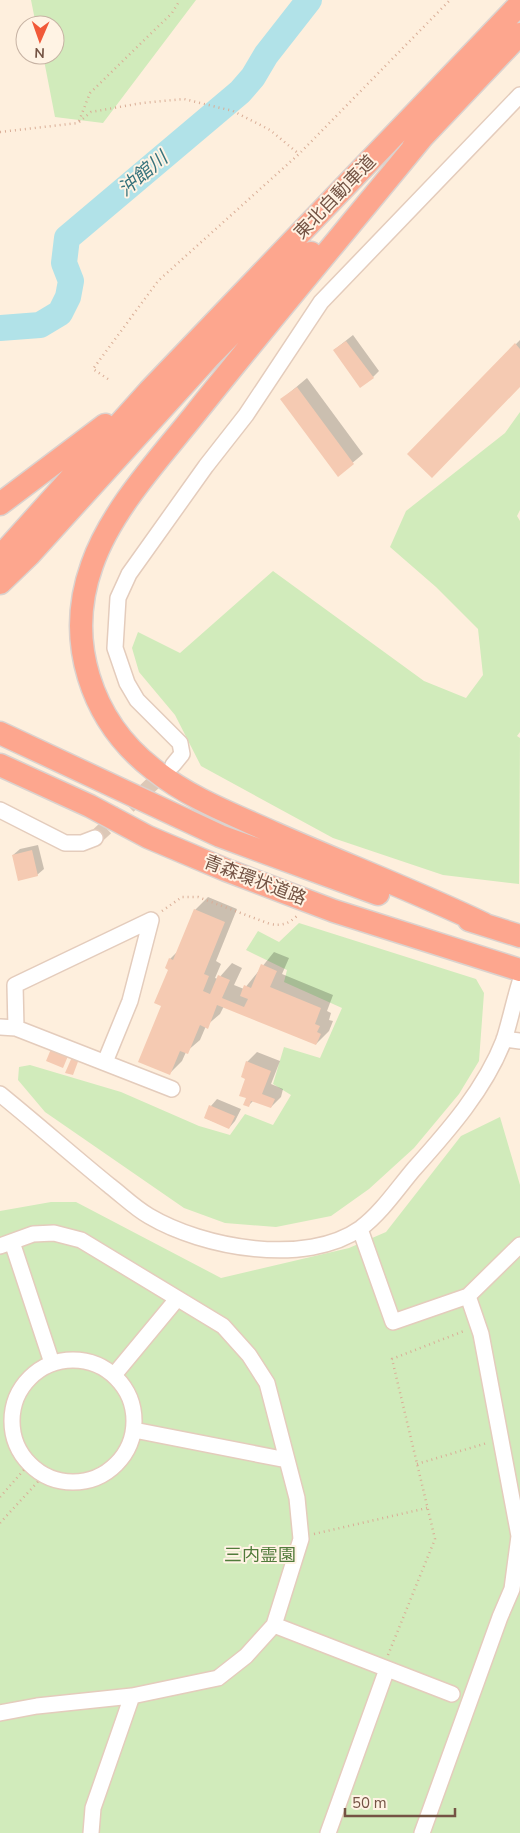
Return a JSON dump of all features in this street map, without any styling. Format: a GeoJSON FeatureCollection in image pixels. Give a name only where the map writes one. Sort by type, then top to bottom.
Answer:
{"type":"FeatureCollection","features":[{"type":"Feature","properties":{"kind":"highway","name":"東北自動車道"},"geometry":{"type":"LineString","coordinates":[[157,398],[520,4]]}},
{"type":"Feature","properties":{"kind":"highway","name":"東北自動車道"},"geometry":{"type":"LineString","coordinates":[[157,398],[424,135],[520,34]]}},
{"type":"Feature","properties":{"kind":"highway"},"geometry":{"type":"LineString","coordinates":[[424,135],[227,374],[149,472],[112,524],[92,563],[84,593],[80,631],[82,655],[91,686],[104,715],[124,741],[153,769],[206,803],[484,924]]}},
{"type":"Feature","properties":{"kind":"highway"},"geometry":{"type":"LineString","coordinates":[[0,504],[157,398]]}},
{"type":"Feature","properties":{"kind":"highway"},"geometry":{"type":"LineString","coordinates":[[0,557],[157,398]]}},
{"type":"Feature","properties":{"kind":"highway"},"geometry":{"type":"LineString","coordinates":[[0,583],[29,555],[157,398]]}},
{"type":"Feature","properties":{"kind":"highway","name":"青森環状道路"},"geometry":{"type":"LineString","coordinates":[[0,733],[220,836],[367,891],[520,936]]}},
{"type":"Feature","properties":{"kind":"highway","name":"青森環状道路"},"geometry":{"type":"LineString","coordinates":[[0,765],[90,806],[148,837],[226,870],[334,911],[520,970]]}},
{"type":"Feature","properties":{"kind":"street"},"geometry":{"type":"LineString","coordinates":[[173,765],[182,754],[180,743],[137,700],[127,683],[115,648],[118,598],[129,574],[206,466],[246,415],[321,302],[520,95]]}},
{"type":"Feature","properties":{"kind":"street"},"geometry":{"type":"LineString","coordinates":[[0,810],[65,843],[82,843],[95,838]]}},
{"type":"Feature","properties":{"kind":"street"},"geometry":{"type":"LineString","coordinates":[[16,1028],[15,985],[151,920]]}},
{"type":"Feature","properties":{"kind":"street"},"geometry":{"type":"LineString","coordinates":[[106,1062],[130,1001],[151,920]]}},
{"type":"Feature","properties":{"kind":"street"},"geometry":{"type":"LineString","coordinates":[[0,1094],[148,1216],[180,1232],[220,1244],[240,1248],[304,1249],[332,1242],[360,1228],[390,1200],[477,1094],[504,1039],[507,1022],[520,982]]}},
{"type":"Feature","properties":{"kind":"street"},"geometry":{"type":"LineString","coordinates":[[0,1027],[16,1028],[172,1089]]}},
{"type":"Feature","properties":{"kind":"street"},"geometry":{"type":"LineString","coordinates":[[504,1039],[520,1041]]}},
{"type":"Feature","properties":{"kind":"street"},"geometry":{"type":"LineString","coordinates":[[360,1228],[393,1322],[468,1296],[520,1245]]}},
{"type":"Feature","properties":{"kind":"street"},"geometry":{"type":"LineString","coordinates":[[0,1713],[37,1706],[132,1696],[218,1678],[246,1656],[274,1625],[302,1539],[297,1498],[267,1383],[249,1355],[223,1326],[81,1240],[54,1233],[33,1234],[6,1244],[52,1364]]}},
{"type":"Feature","properties":{"kind":"street"},"geometry":{"type":"LineString","coordinates":[[422,1833],[500,1617],[516,1590],[519,1536],[478,1325],[468,1296]]}},
{"type":"Feature","properties":{"kind":"street"},"geometry":{"type":"LineString","coordinates":[[114,1375],[176,1299]]}},
{"type":"Feature","properties":{"kind":"street"},"geometry":{"type":"LineString","coordinates":[[68,1360],[85,1361],[100,1366],[114,1375],[127,1390],[134,1410],[134,1430],[128,1450],[114,1466],[97,1478],[76,1482],[56,1479],[45,1474],[24,1457],[15,1440],[12,1421],[15,1403],[23,1386],[36,1372],[52,1364],[68,1360]]}},
{"type":"Feature","properties":{"kind":"street"},"geometry":{"type":"LineString","coordinates":[[134,1430],[287,1460]]}},
{"type":"Feature","properties":{"kind":"street"},"geometry":{"type":"LineString","coordinates":[[274,1625],[452,1694]]}},
{"type":"Feature","properties":{"kind":"street"},"geometry":{"type":"LineString","coordinates":[[328,1833],[385,1668]]}},
{"type":"Feature","properties":{"kind":"street"},"geometry":{"type":"LineString","coordinates":[[91,1833],[92,1808],[132,1696]]}},
{"type":"Feature","properties":{"kind":"path"},"geometry":{"type":"LineString","coordinates":[[78,123],[90,92],[172,13],[180,0]]}},
{"type":"Feature","properties":{"kind":"path"},"geometry":{"type":"LineString","coordinates":[[108,379],[93,368],[158,281],[299,154],[450,0]]}},
{"type":"Feature","properties":{"kind":"path"},"geometry":{"type":"LineString","coordinates":[[0,132],[78,123],[91,112],[142,103],[184,99],[215,105],[233,111],[270,130],[299,154]]}},
{"type":"Feature","properties":{"kind":"path"},"geometry":{"type":"LineString","coordinates":[[151,920],[182,898],[198,897],[280,926],[290,923],[302,912]]}},
{"type":"Feature","properties":{"kind":"path"},"geometry":{"type":"LineString","coordinates":[[385,1668],[435,1539],[392,1359],[478,1325]]}},
{"type":"Feature","properties":{"kind":"path"},"geometry":{"type":"LineString","coordinates":[[417,1464],[501,1439]]}},
{"type":"Feature","properties":{"kind":"path"},"geometry":{"type":"LineString","coordinates":[[0,1497],[30,1463]]}},
{"type":"Feature","properties":{"kind":"path"},"geometry":{"type":"LineString","coordinates":[[0,1523],[45,1474]]}},
{"type":"Feature","properties":{"kind":"path"},"geometry":{"type":"LineString","coordinates":[[301,1532],[316,1534],[427,1508]]}},
{"type":"Feature","properties":{"kind":"green space"},"geometry":{"type":"Polygon","coordinates":[[[31,0],[196,0],[103,123],[55,117],[45,65],[65,65],[65,15],[34,15],[31,0]]]}},
{"type":"Feature","properties":{"kind":"green space"},"geometry":{"type":"Polygon","coordinates":[[[520,412],[520,510],[517,516],[520,521],[520,732],[517,736],[520,738],[519,884],[443,875],[333,838],[201,766],[175,715],[139,672],[132,648],[138,632],[180,653],[273,571],[424,681],[466,698],[483,675],[478,629],[436,587],[390,547],[406,511],[505,433],[520,412]]]}},
{"type":"Feature","properties":{"kind":"green space"},"geometry":{"type":"Polygon","coordinates":[[[299,923],[476,979],[484,993],[479,1061],[459,1094],[414,1148],[369,1189],[331,1216],[276,1227],[225,1223],[184,1208],[45,1112],[18,1080],[19,1067],[30,1065],[121,1092],[199,1126],[230,1135],[245,1114],[273,1125],[291,1095],[273,1084],[284,1047],[320,1058],[342,1008],[284,982],[287,970],[246,950],[258,931],[279,942],[299,923]]]}},
{"type":"Feature","properties":{"kind":"green space","name":"三内霊園"},"geometry":{"type":"Polygon","coordinates":[[[500,1117],[520,1185],[520,1833],[0,1833],[0,1211],[51,1202],[76,1202],[221,1278],[349,1248],[386,1232],[461,1136],[500,1117]]]}},
{"type":"Feature","properties":{"kind":"building"},"geometry":{"type":"Polygon","coordinates":[[[346,341],[374,378],[360,388],[333,350],[346,341]]]}},
{"type":"Feature","properties":{"kind":"building"},"geometry":{"type":"Polygon","coordinates":[[[515,343],[520,349],[520,387],[432,478],[407,454],[515,343]]]}},
{"type":"Feature","properties":{"kind":"building"},"geometry":{"type":"Polygon","coordinates":[[[297,387],[354,464],[338,477],[280,399],[297,387]]]}},
{"type":"Feature","properties":{"kind":"building"},"geometry":{"type":"Polygon","coordinates":[[[32,850],[38,876],[18,881],[12,855],[32,850]]]}},
{"type":"Feature","properties":{"kind":"building"},"geometry":{"type":"Polygon","coordinates":[[[194,909],[225,922],[204,974],[209,976],[203,991],[210,994],[218,975],[230,980],[222,998],[244,1007],[248,999],[240,996],[244,985],[251,988],[261,964],[277,971],[270,987],[321,1008],[315,1024],[320,1026],[317,1032],[321,1034],[316,1045],[217,1005],[208,1029],[200,1025],[188,1054],[180,1051],[170,1075],[138,1062],[161,1006],[154,1003],[168,970],[165,968],[169,958],[173,960],[194,909]]]}},
{"type":"Feature","properties":{"kind":"building"},"geometry":{"type":"Polygon","coordinates":[[[51,1049],[68,1056],[63,1068],[46,1061],[51,1049]]]}},
{"type":"Feature","properties":{"kind":"building"},"geometry":{"type":"Polygon","coordinates":[[[72,1057],[79,1059],[73,1075],[65,1073],[72,1057]]]}},
{"type":"Feature","properties":{"kind":"building"},"geometry":{"type":"Polygon","coordinates":[[[246,1061],[271,1071],[262,1094],[275,1099],[271,1108],[251,1101],[249,1107],[243,1105],[246,1098],[239,1096],[245,1079],[241,1077],[246,1061]]]}},
{"type":"Feature","properties":{"kind":"building"},"geometry":{"type":"Polygon","coordinates":[[[209,1105],[235,1116],[229,1129],[204,1118],[209,1105]]]}},
{"type":"Feature","properties":{"kind":"waterway","name":"沖館川"},"geometry":{"type":"LineString","coordinates":[[0,328],[40,325],[60,313],[68,297],[71,281],[64,263],[67,238],[240,92],[309,0]]}},
{"type":"Feature","properties":{"kind":"tunnel"},"geometry":{"type":"LineString","coordinates":[[95,838],[168,769]]}}]}
